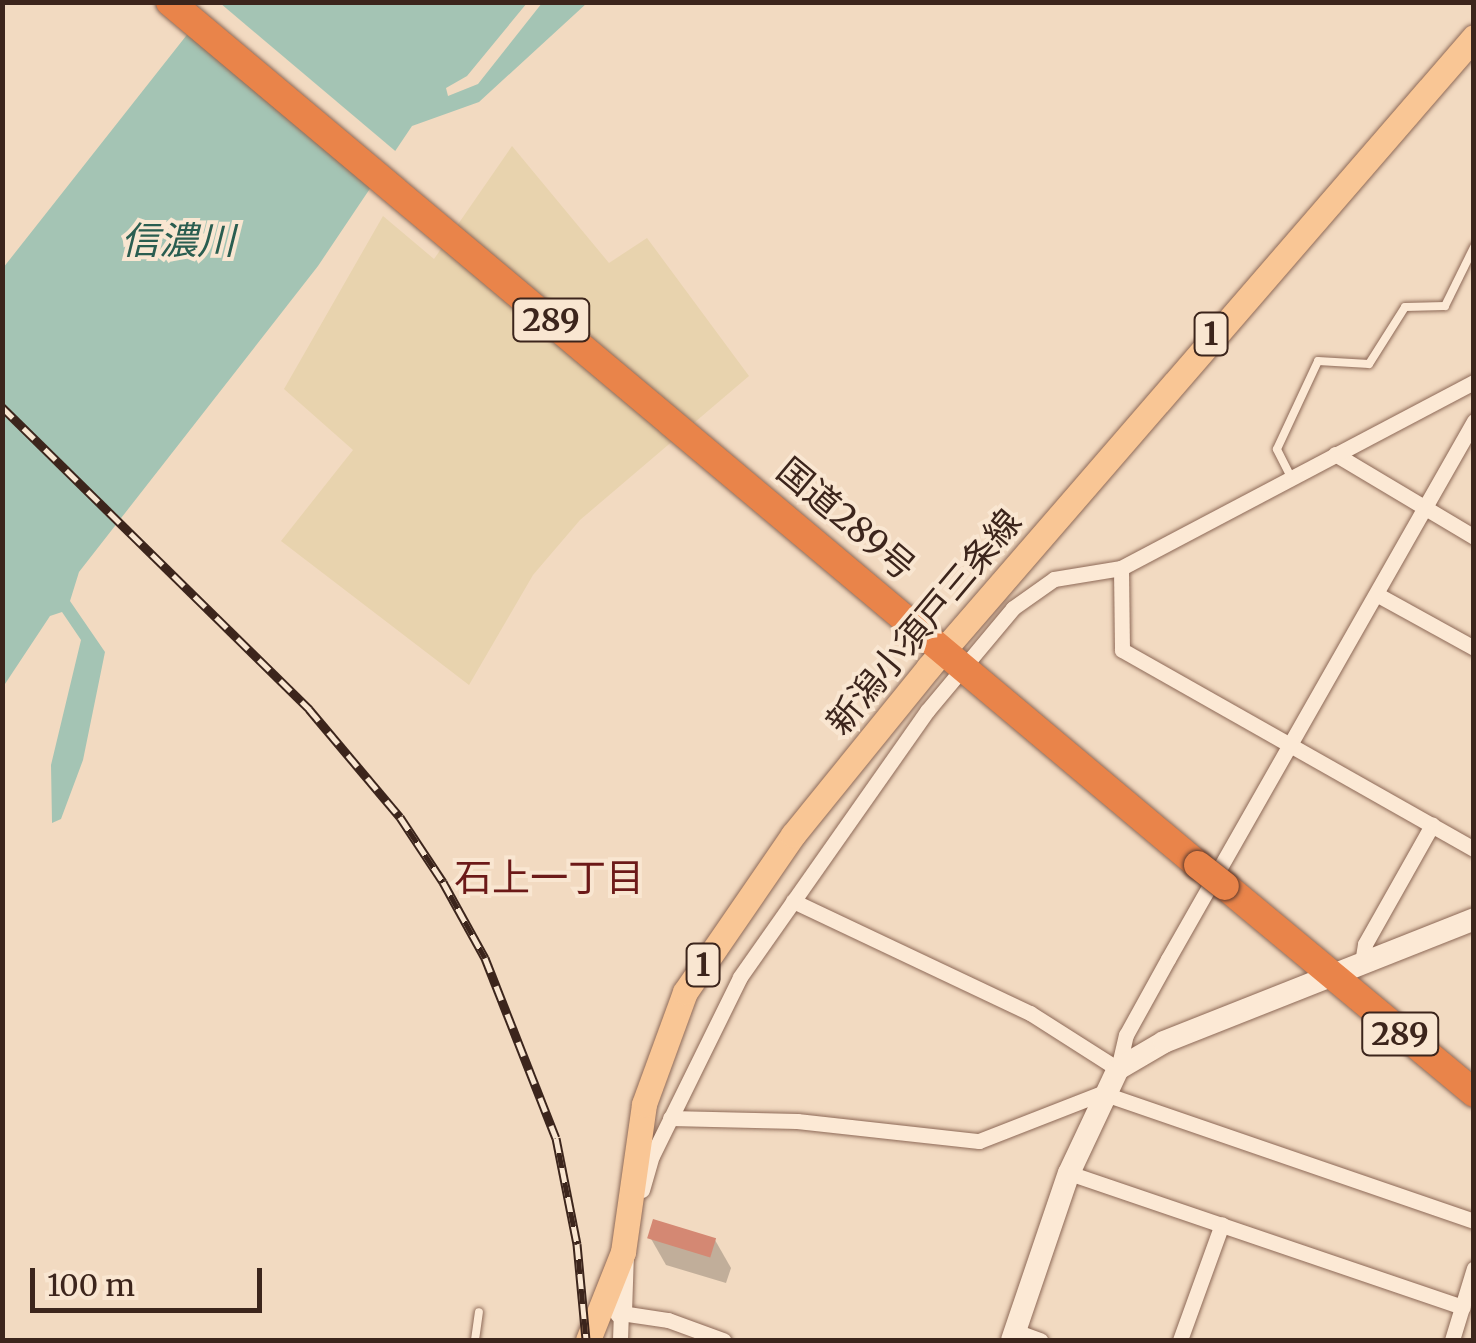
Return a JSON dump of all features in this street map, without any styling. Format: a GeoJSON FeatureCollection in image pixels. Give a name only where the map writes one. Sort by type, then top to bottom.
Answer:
{"type":"FeatureCollection","features":[{"type":"Feature","properties":{"kind":"highway","name":"国道289号"},"geometry":{"type":"LineString","coordinates":[[170,2],[951,645]]}},
{"type":"Feature","properties":{"kind":"highway","name":"国道289号"},"geometry":{"type":"LineString","coordinates":[[196,2],[1202,857],[1474,1074]]}},
{"type":"Feature","properties":{"kind":"highway","name":"国道289号"},"geometry":{"type":"LineString","coordinates":[[1345,969],[1474,1093]]}},
{"type":"Feature","properties":{"kind":"main road","name":"新潟小須戸三条線"},"geometry":{"type":"LineString","coordinates":[[588,1340],[623,1252],[644,1104],[684,992],[793,835],[951,645],[1474,37]]}},
{"type":"Feature","properties":{"kind":"street"},"geometry":{"type":"LineString","coordinates":[[620,1340],[623,1252],[670,1118],[740,977],[794,902],[951,645],[1054,579],[1121,568],[1474,382]]}},
{"type":"Feature","properties":{"kind":"street"},"geometry":{"type":"LineString","coordinates":[[1040,1340],[1014,1336],[1069,1174],[1143,1005],[1474,420]]}},
{"type":"Feature","properties":{"kind":"street"},"geometry":{"type":"LineString","coordinates":[[1335,454],[1474,537]]}},
{"type":"Feature","properties":{"kind":"street"},"geometry":{"type":"LineString","coordinates":[[1121,568],[1122,650],[1474,849]]}},
{"type":"Feature","properties":{"kind":"street"},"geometry":{"type":"LineString","coordinates":[[1378,595],[1474,648]]}},
{"type":"Feature","properties":{"kind":"street"},"geometry":{"type":"LineString","coordinates":[[1345,969],[1365,944],[1432,825]]}},
{"type":"Feature","properties":{"kind":"street"},"geometry":{"type":"LineString","coordinates":[[794,902],[1030,1012],[1118,1069]]}},
{"type":"Feature","properties":{"kind":"street"},"geometry":{"type":"LineString","coordinates":[[1118,1069],[1345,969],[1474,919]]}},
{"type":"Feature","properties":{"kind":"street"},"geometry":{"type":"LineString","coordinates":[[670,1118],[797,1121],[979,1141],[1102,1093],[1474,1220]]}},
{"type":"Feature","properties":{"kind":"street"},"geometry":{"type":"LineString","coordinates":[[1069,1174],[1463,1307]]}},
{"type":"Feature","properties":{"kind":"street"},"geometry":{"type":"LineString","coordinates":[[1180,1340],[1222,1224]]}},
{"type":"Feature","properties":{"kind":"street"},"geometry":{"type":"LineString","coordinates":[[1452,1340],[1474,1268]]}},
{"type":"Feature","properties":{"kind":"street"},"geometry":{"type":"LineString","coordinates":[[621,1314],[668,1320],[723,1340]]}},
{"type":"Feature","properties":{"kind":"lane"},"geometry":{"type":"LineString","coordinates":[[1291,477],[1277,449],[1313,368],[1325,360],[1368,364],[1404,307],[1446,306],[1474,247]]}},
{"type":"Feature","properties":{"kind":"lane"},"geometry":{"type":"LineString","coordinates":[[475,1340],[479,1312]]}},
{"type":"Feature","properties":{"kind":"shaded area"},"geometry":{"type":"Polygon","coordinates":[[[512,146],[609,263],[647,238],[749,376],[580,520],[533,575],[469,685],[281,541],[353,450],[284,389],[383,216],[434,259],[512,146]]]}},
{"type":"Feature","properties":{"kind":"water","name":"信濃川"},"geometry":{"type":"Polygon","coordinates":[[[212,3],[527,3],[467,76],[446,88],[448,96],[478,84],[542,3],[587,3],[479,102],[412,126],[318,266],[79,572],[70,601],[105,652],[83,760],[61,819],[52,823],[51,765],[81,640],[62,612],[50,616],[3,687],[3,268],[212,3]]]}},
{"type":"Feature","properties":{"kind":"pier"},"geometry":{"type":"Polygon","coordinates":[[[206,2],[220,3],[400,155],[376,191],[182,30],[206,2]]]}},
{"type":"Feature","properties":{"kind":"building"},"geometry":{"type":"Polygon","coordinates":[[[653,1219],[716,1238],[710,1257],[647,1238],[653,1219]]]}},
{"type":"Feature","properties":{"kind":"railway"},"geometry":{"type":"LineString","coordinates":[[2,407],[309,709],[400,817],[443,882],[485,958],[556,1138],[577,1244],[586,1340]]}},
{"type":"Feature","properties":{"kind":"district","name":"石上一丁目"},"geometry":{"type":"Point","coordinates":[549,878]}}]}
